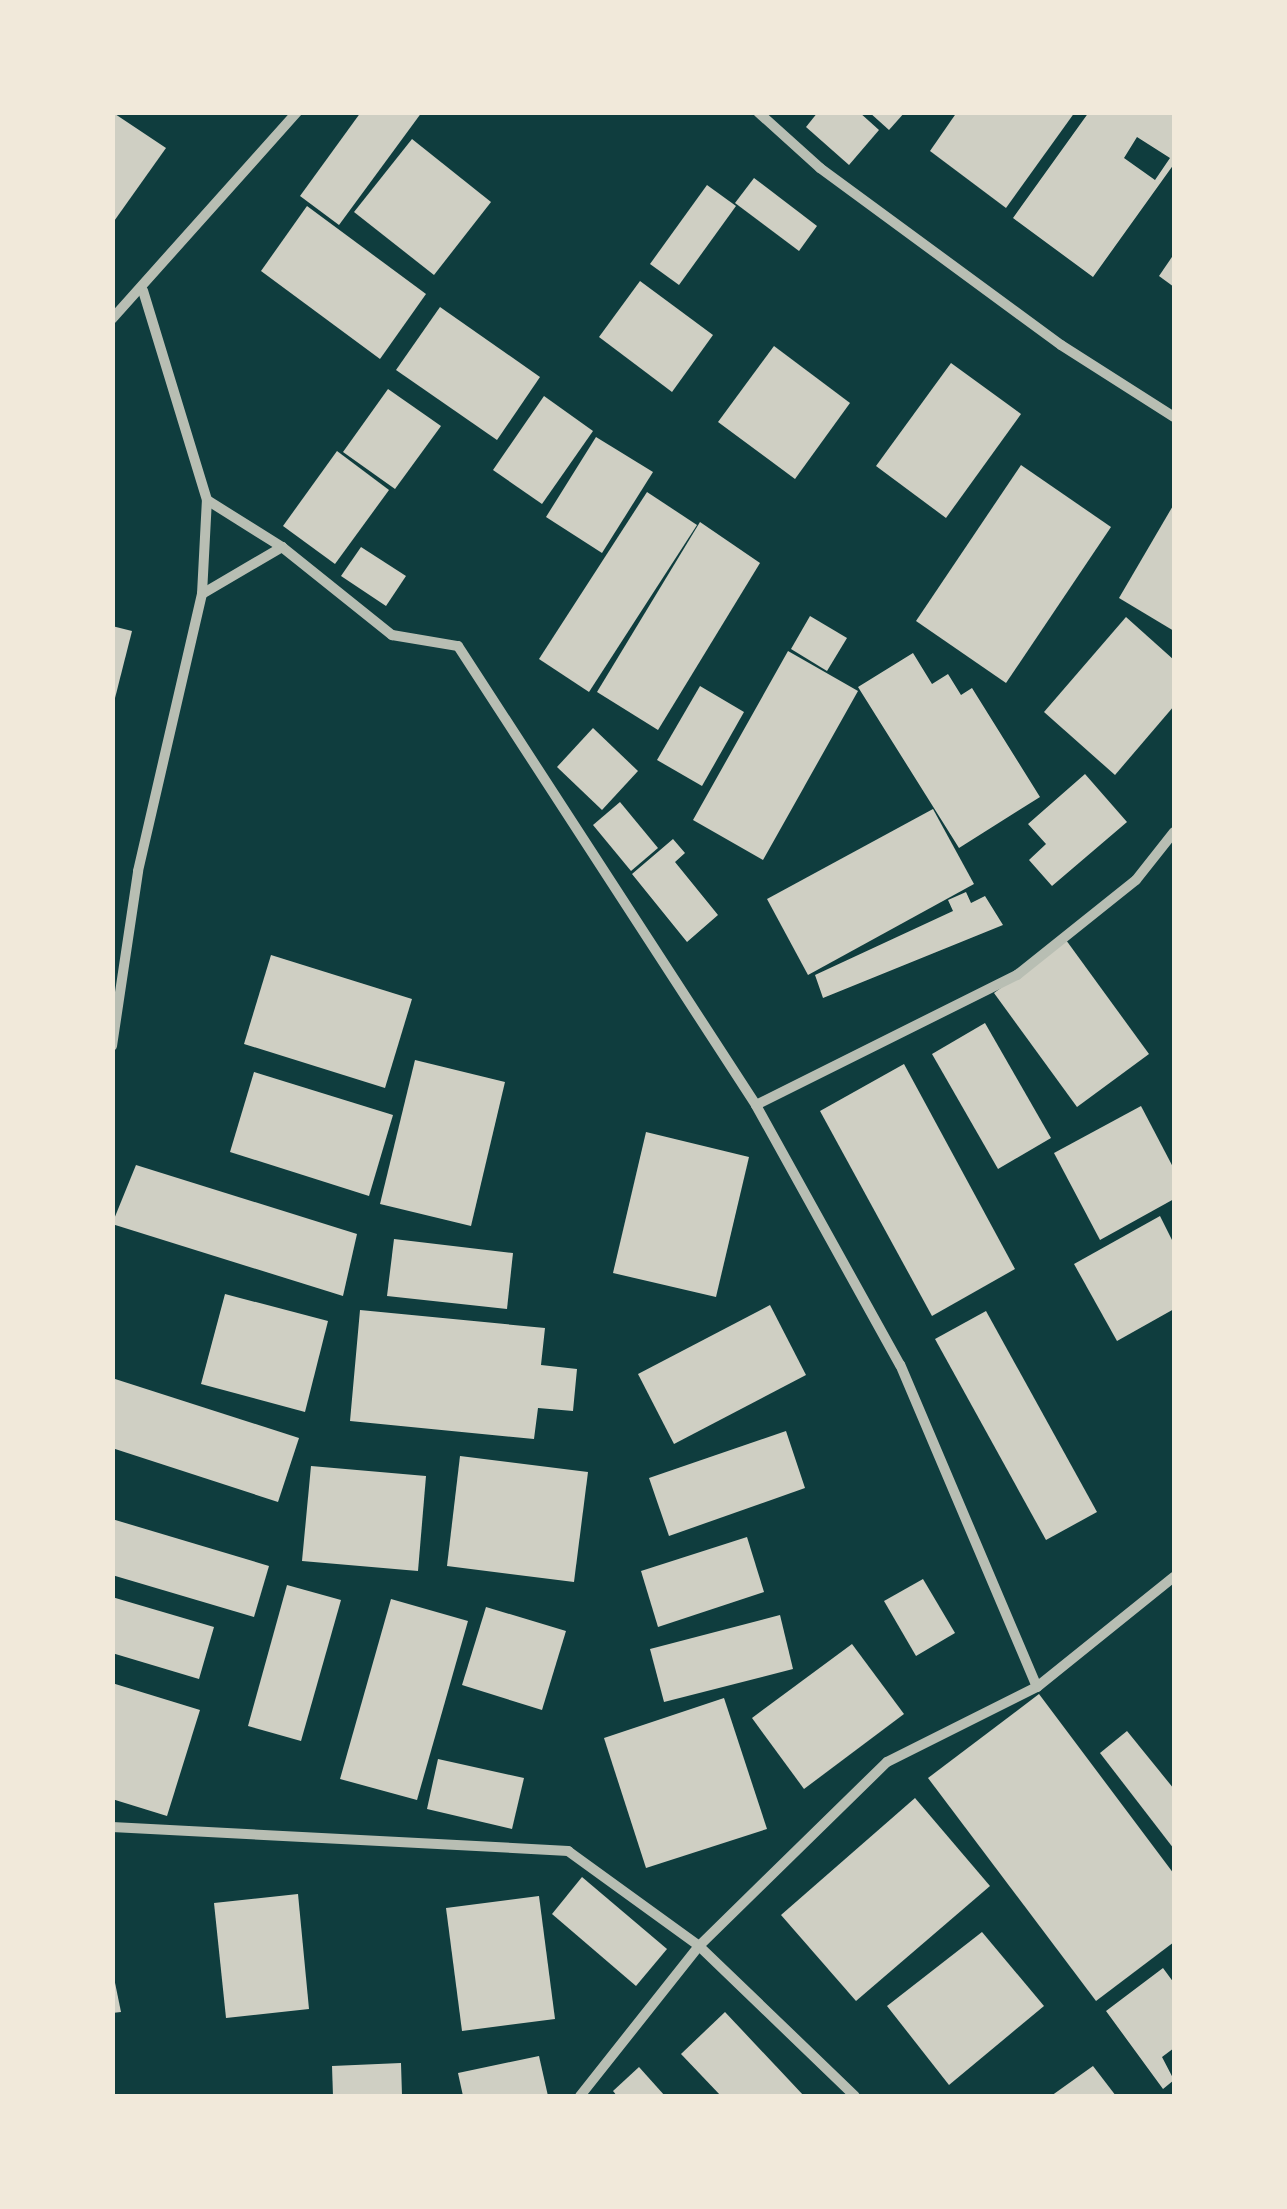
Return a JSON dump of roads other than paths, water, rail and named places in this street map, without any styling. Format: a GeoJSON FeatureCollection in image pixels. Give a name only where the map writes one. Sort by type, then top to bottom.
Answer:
{"type":"FeatureCollection","features":[{"type":"Feature","properties":{"kind":"street"},"geometry":{"type":"LineString","coordinates":[[112,319],[143,291],[298,112]]}},
{"type":"Feature","properties":{"kind":"street"},"geometry":{"type":"LineString","coordinates":[[758,112],[820,168],[1061,345],[1174,417]]}},
{"type":"Feature","properties":{"kind":"street"},"geometry":{"type":"LineString","coordinates":[[112,1046],[138,870],[202,594],[207,500],[143,291]]}},
{"type":"Feature","properties":{"kind":"street"},"geometry":{"type":"LineString","coordinates":[[207,500],[282,547],[392,635],[458,646],[756,1105],[900,1365],[1038,1687]]}},
{"type":"Feature","properties":{"kind":"street"},"geometry":{"type":"LineString","coordinates":[[202,594],[282,547]]}},
{"type":"Feature","properties":{"kind":"street"},"geometry":{"type":"LineString","coordinates":[[756,1105],[1017,975],[1136,880],[1174,832]]}},
{"type":"Feature","properties":{"kind":"street"},"geometry":{"type":"LineString","coordinates":[[580,2096],[699,1946],[887,1762],[1038,1687],[1174,1576]]}},
{"type":"Feature","properties":{"kind":"street"},"geometry":{"type":"LineString","coordinates":[[112,1827],[568,1851],[699,1946],[855,2096]]}}]}
